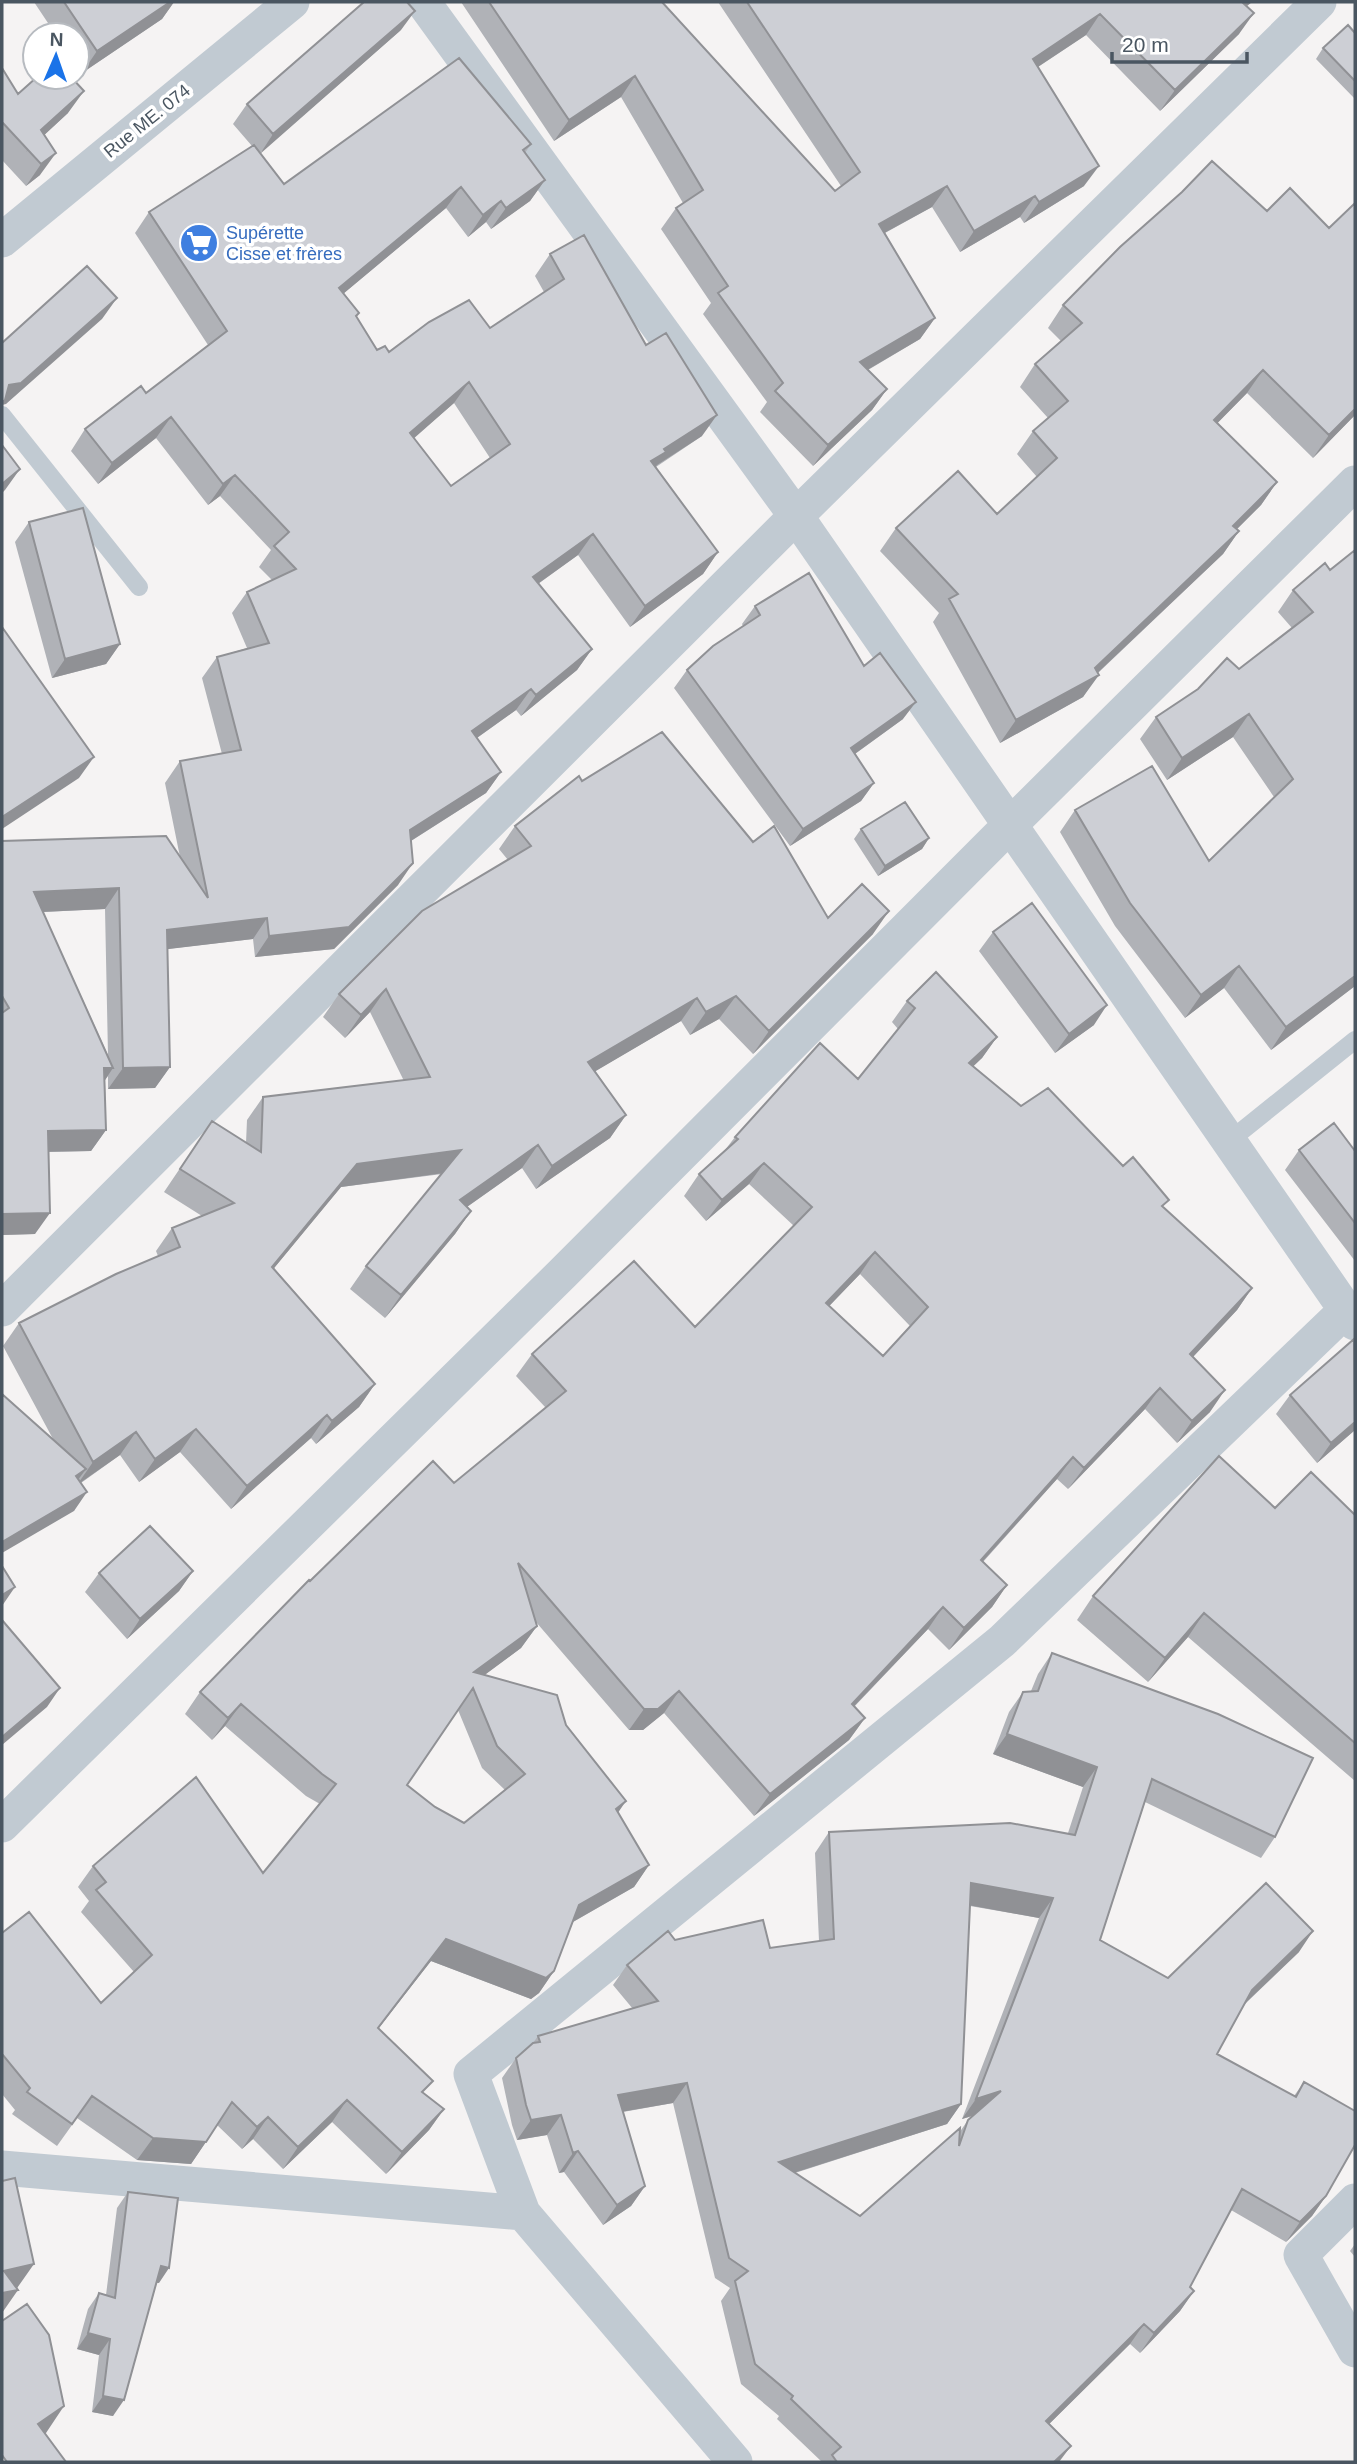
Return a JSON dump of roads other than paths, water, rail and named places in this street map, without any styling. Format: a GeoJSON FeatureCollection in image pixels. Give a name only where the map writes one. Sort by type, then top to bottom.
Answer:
{"type":"FeatureCollection","features":[{"type":"Feature","properties":{"kind":"street","name":"Rue ME. 074"},"geometry":{"type":"LineString","coordinates":[[2,240],[292,2]]}},
{"type":"Feature","properties":{"kind":"street"},"geometry":{"type":"LineString","coordinates":[[423,2],[796,516],[1350,1317],[1002,1641],[471,2074],[523,2213],[735,2462]]}},
{"type":"Feature","properties":{"kind":"street"},"geometry":{"type":"LineString","coordinates":[[2,1308],[796,516],[1319,2]]}},
{"type":"Feature","properties":{"kind":"street"},"geometry":{"type":"LineString","coordinates":[[2,1825],[573,1263],[1355,483]]}},
{"type":"Feature","properties":{"kind":"street"},"geometry":{"type":"LineString","coordinates":[[2,2168],[523,2213]]}},
{"type":"Feature","properties":{"kind":"street"},"geometry":{"type":"LineString","coordinates":[[1355,2201],[1301,2255],[1355,2350]]}},
{"type":"Feature","properties":{"kind":"lane"},"geometry":{"type":"LineString","coordinates":[[2,415],[138,587]]}},
{"type":"Feature","properties":{"kind":"lane"},"geometry":{"type":"LineString","coordinates":[[1228,1142],[1355,1040]]}},
{"type":"Feature","properties":{"kind":"place","name":"Supérette Cisse et frères"},"geometry":{"type":"Point","coordinates":[199,243]}}]}
